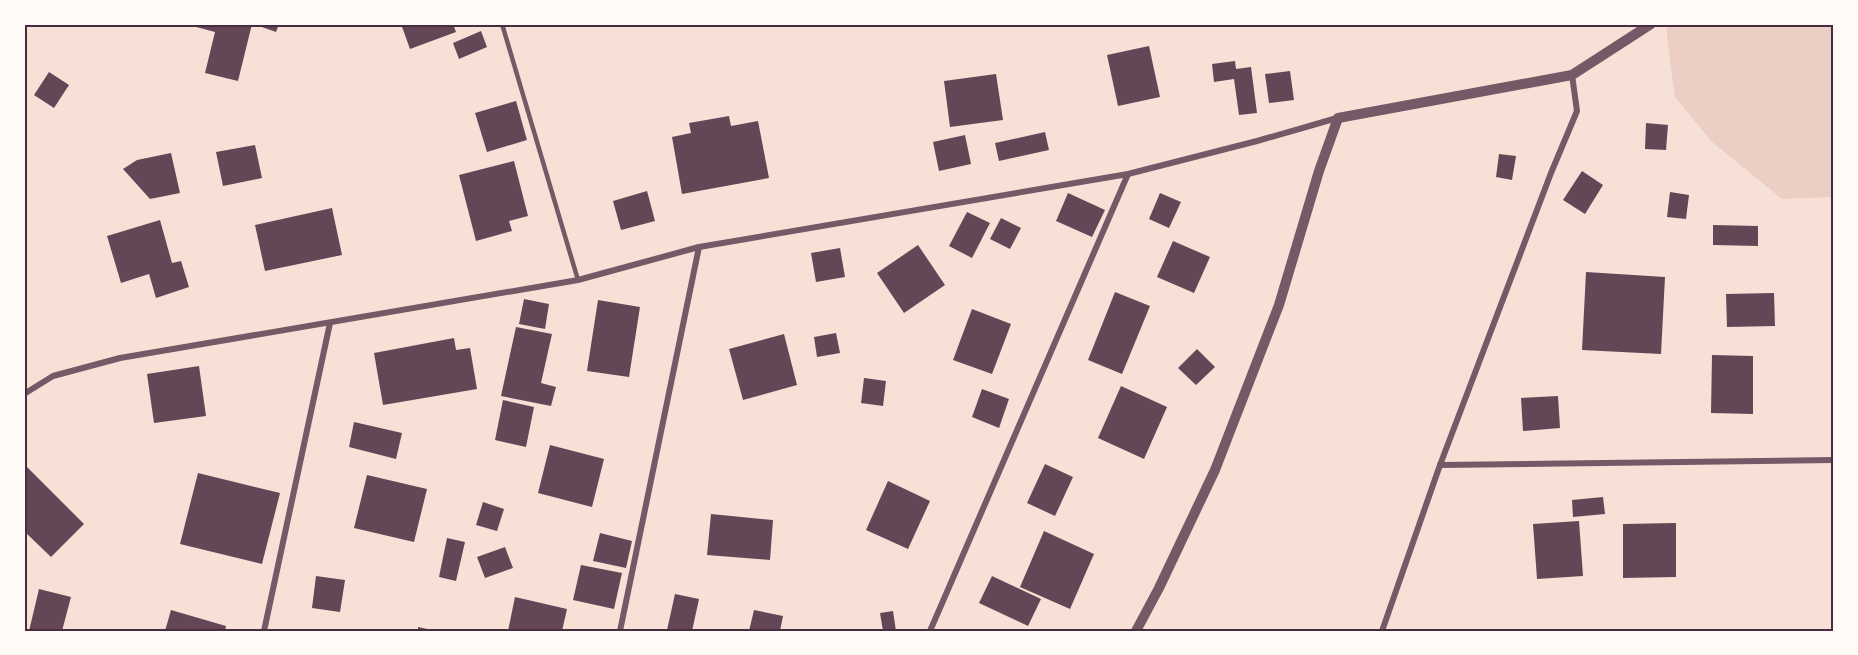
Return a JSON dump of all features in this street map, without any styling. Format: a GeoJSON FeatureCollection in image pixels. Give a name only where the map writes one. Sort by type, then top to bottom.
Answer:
{"type":"FeatureCollection","features":[{"type":"Feature","properties":{"kind":"street"},"geometry":{"type":"LineString","coordinates":[[24,394],[53,376],[120,358],[578,280],[699,247],[1128,174],[1338,118],[1572,75],[1652,24]]}},
{"type":"Feature","properties":{"kind":"street"},"geometry":{"type":"LineString","coordinates":[[1382,631],[1440,465],[1551,173],[1577,111],[1572,75]]}},
{"type":"Feature","properties":{"kind":"street"},"geometry":{"type":"LineString","coordinates":[[1136,631],[1215,470],[1279,305],[1319,171],[1338,118]]}},
{"type":"Feature","properties":{"kind":"street"},"geometry":{"type":"LineString","coordinates":[[930,631],[1128,174]]}},
{"type":"Feature","properties":{"kind":"street"},"geometry":{"type":"LineString","coordinates":[[620,631],[699,247]]}},
{"type":"Feature","properties":{"kind":"street"},"geometry":{"type":"LineString","coordinates":[[264,631],[330,322]]}},
{"type":"Feature","properties":{"kind":"street"},"geometry":{"type":"LineString","coordinates":[[1440,465],[1834,460]]}},
{"type":"Feature","properties":{"kind":"lane"},"geometry":{"type":"LineString","coordinates":[[502,24],[578,280]]}},
{"type":"Feature","properties":{"kind":"shaded area"},"geometry":{"type":"Polygon","coordinates":[[[1667,24],[1834,24],[1834,197],[1782,199],[1712,142],[1675,97],[1667,24]]]}},
{"type":"Feature","properties":{"kind":"building"},"geometry":{"type":"Polygon","coordinates":[[[185,24],[252,24],[238,81],[205,73],[215,32],[185,24]]]}},
{"type":"Feature","properties":{"kind":"building"},"geometry":{"type":"Polygon","coordinates":[[[253,24],[279,24],[276,32],[253,24]]]}},
{"type":"Feature","properties":{"kind":"building"},"geometry":{"type":"Polygon","coordinates":[[[401,24],[453,24],[456,32],[410,49],[401,24]]]}},
{"type":"Feature","properties":{"kind":"building"},"geometry":{"type":"Polygon","coordinates":[[[481,31],[487,47],[459,59],[453,43],[481,31]]]}},
{"type":"Feature","properties":{"kind":"building"},"geometry":{"type":"Polygon","coordinates":[[[1149,46],[1160,97],[1118,106],[1107,55],[1149,46]]]}},
{"type":"Feature","properties":{"kind":"building"},"geometry":{"type":"Polygon","coordinates":[[[1235,61],[1236,69],[1251,67],[1257,113],[1239,115],[1234,79],[1214,82],[1212,64],[1235,61]]]}},
{"type":"Feature","properties":{"kind":"building"},"geometry":{"type":"Polygon","coordinates":[[[1290,71],[1294,100],[1269,103],[1265,74],[1290,71]]]}},
{"type":"Feature","properties":{"kind":"building"},"geometry":{"type":"Polygon","coordinates":[[[49,72],[69,85],[54,108],[34,95],[49,72]]]}},
{"type":"Feature","properties":{"kind":"building"},"geometry":{"type":"Polygon","coordinates":[[[996,74],[1003,120],[950,127],[944,81],[996,74]]]}},
{"type":"Feature","properties":{"kind":"building"},"geometry":{"type":"Polygon","coordinates":[[[516,101],[527,140],[487,152],[475,113],[516,101]]]}},
{"type":"Feature","properties":{"kind":"building"},"geometry":{"type":"Polygon","coordinates":[[[729,116],[731,126],[758,121],[769,178],[682,194],[672,137],[691,133],[689,123],[729,116]]]}},
{"type":"Feature","properties":{"kind":"building"},"geometry":{"type":"Polygon","coordinates":[[[1646,123],[1668,125],[1666,150],[1645,149],[1646,123]]]}},
{"type":"Feature","properties":{"kind":"building"},"geometry":{"type":"Polygon","coordinates":[[[1045,132],[1049,150],[999,161],[995,143],[1045,132]]]}},
{"type":"Feature","properties":{"kind":"building"},"geometry":{"type":"Polygon","coordinates":[[[965,135],[971,164],[939,171],[933,142],[965,135]]]}},
{"type":"Feature","properties":{"kind":"building"},"geometry":{"type":"Polygon","coordinates":[[[255,145],[262,178],[223,186],[216,152],[255,145]]]}},
{"type":"Feature","properties":{"kind":"building"},"geometry":{"type":"Polygon","coordinates":[[[171,153],[180,193],[150,199],[123,169],[137,160],[171,153]]]}},
{"type":"Feature","properties":{"kind":"building"},"geometry":{"type":"Polygon","coordinates":[[[1499,154],[1516,156],[1512,180],[1496,177],[1499,154]]]}},
{"type":"Feature","properties":{"kind":"building"},"geometry":{"type":"Polygon","coordinates":[[[514,161],[528,216],[509,221],[512,231],[476,241],[459,175],[514,161]]]}},
{"type":"Feature","properties":{"kind":"building"},"geometry":{"type":"Polygon","coordinates":[[[1582,171],[1603,185],[1585,214],[1563,200],[1582,171]]]}},
{"type":"Feature","properties":{"kind":"building"},"geometry":{"type":"Polygon","coordinates":[[[647,191],[655,221],[621,230],[613,201],[647,191]]]}},
{"type":"Feature","properties":{"kind":"building"},"geometry":{"type":"Polygon","coordinates":[[[1670,192],[1689,195],[1686,219],[1667,217],[1670,192]]]}},
{"type":"Feature","properties":{"kind":"building"},"geometry":{"type":"Polygon","coordinates":[[[1068,193],[1105,210],[1092,237],[1056,221],[1068,193]]]}},
{"type":"Feature","properties":{"kind":"building"},"geometry":{"type":"Polygon","coordinates":[[[1160,193],[1181,202],[1169,228],[1149,219],[1160,193]]]}},
{"type":"Feature","properties":{"kind":"building"},"geometry":{"type":"Polygon","coordinates":[[[332,208],[342,255],[265,271],[255,225],[332,208]]]}},
{"type":"Feature","properties":{"kind":"building"},"geometry":{"type":"Polygon","coordinates":[[[967,212],[990,223],[972,258],[949,246],[967,212]]]}},
{"type":"Feature","properties":{"kind":"building"},"geometry":{"type":"Polygon","coordinates":[[[1001,218],[1021,228],[1010,249],[990,239],[1001,218]]]}},
{"type":"Feature","properties":{"kind":"building"},"geometry":{"type":"Polygon","coordinates":[[[160,220],[172,263],[181,261],[189,287],[156,298],[149,274],[121,283],[107,236],[160,220]]]}},
{"type":"Feature","properties":{"kind":"building"},"geometry":{"type":"Polygon","coordinates":[[[1713,225],[1758,226],[1758,246],[1713,245],[1713,225]]]}},
{"type":"Feature","properties":{"kind":"building"},"geometry":{"type":"Polygon","coordinates":[[[1173,241],[1210,257],[1194,293],[1157,277],[1173,241]]]}},
{"type":"Feature","properties":{"kind":"building"},"geometry":{"type":"Polygon","coordinates":[[[918,245],[945,285],[904,313],[877,273],[918,245]]]}},
{"type":"Feature","properties":{"kind":"building"},"geometry":{"type":"Polygon","coordinates":[[[840,248],[845,277],[816,282],[811,253],[840,248]]]}},
{"type":"Feature","properties":{"kind":"building"},"geometry":{"type":"Polygon","coordinates":[[[1586,272],[1665,277],[1661,354],[1582,350],[1586,272]]]}},
{"type":"Feature","properties":{"kind":"building"},"geometry":{"type":"Polygon","coordinates":[[[1115,292],[1150,306],[1122,374],[1088,360],[1115,292]]]}},
{"type":"Feature","properties":{"kind":"building"},"geometry":{"type":"Polygon","coordinates":[[[1774,293],[1775,326],[1727,327],[1726,294],[1774,293]]]}},
{"type":"Feature","properties":{"kind":"building"},"geometry":{"type":"Polygon","coordinates":[[[524,299],[549,304],[545,329],[519,324],[524,299]]]}},
{"type":"Feature","properties":{"kind":"building"},"geometry":{"type":"Polygon","coordinates":[[[598,300],[640,307],[629,377],[587,371],[598,300]]]}},
{"type":"Feature","properties":{"kind":"building"},"geometry":{"type":"Polygon","coordinates":[[[972,309],[1011,324],[992,374],[953,360],[972,309]]]}},
{"type":"Feature","properties":{"kind":"building"},"geometry":{"type":"Polygon","coordinates":[[[516,327],[552,334],[541,383],[556,387],[551,406],[501,396],[516,327]]]}},
{"type":"Feature","properties":{"kind":"building"},"geometry":{"type":"Polygon","coordinates":[[[836,333],[840,353],[817,357],[814,337],[836,333]]]}},
{"type":"Feature","properties":{"kind":"building"},"geometry":{"type":"Polygon","coordinates":[[[784,334],[797,385],[743,400],[729,349],[784,334]]]}},
{"type":"Feature","properties":{"kind":"building"},"geometry":{"type":"Polygon","coordinates":[[[454,338],[456,350],[470,348],[477,389],[383,405],[374,353],[454,338]]]}},
{"type":"Feature","properties":{"kind":"building"},"geometry":{"type":"Polygon","coordinates":[[[1197,349],[1215,367],[1196,385],[1178,368],[1197,349]]]}},
{"type":"Feature","properties":{"kind":"building"},"geometry":{"type":"Polygon","coordinates":[[[1712,355],[1753,356],[1753,414],[1711,413],[1712,355]]]}},
{"type":"Feature","properties":{"kind":"building"},"geometry":{"type":"Polygon","coordinates":[[[199,366],[206,416],[154,423],[147,374],[199,366]]]}},
{"type":"Feature","properties":{"kind":"building"},"geometry":{"type":"Polygon","coordinates":[[[864,378],[886,381],[883,406],[861,403],[864,378]]]}},
{"type":"Feature","properties":{"kind":"building"},"geometry":{"type":"Polygon","coordinates":[[[1121,386],[1167,407],[1144,459],[1098,438],[1121,386]]]}},
{"type":"Feature","properties":{"kind":"building"},"geometry":{"type":"Polygon","coordinates":[[[982,389],[1009,399],[999,428],[972,417],[982,389]]]}},
{"type":"Feature","properties":{"kind":"building"},"geometry":{"type":"Polygon","coordinates":[[[1558,396],[1560,428],[1523,431],[1521,398],[1558,396]]]}},
{"type":"Feature","properties":{"kind":"building"},"geometry":{"type":"Polygon","coordinates":[[[503,400],[534,407],[526,447],[495,440],[503,400]]]}},
{"type":"Feature","properties":{"kind":"building"},"geometry":{"type":"Polygon","coordinates":[[[354,422],[402,433],[396,459],[349,447],[354,422]]]}},
{"type":"Feature","properties":{"kind":"building"},"geometry":{"type":"Polygon","coordinates":[[[550,445],[604,459],[592,507],[538,493],[550,445]]]}},
{"type":"Feature","properties":{"kind":"building"},"geometry":{"type":"Polygon","coordinates":[[[24,464],[84,524],[51,557],[24,531],[24,464]]]}},
{"type":"Feature","properties":{"kind":"building"},"geometry":{"type":"Polygon","coordinates":[[[1045,464],[1073,477],[1055,516],[1027,503],[1045,464]]]}},
{"type":"Feature","properties":{"kind":"building"},"geometry":{"type":"Polygon","coordinates":[[[198,473],[280,493],[262,564],[180,544],[198,473]]]}},
{"type":"Feature","properties":{"kind":"building"},"geometry":{"type":"Polygon","coordinates":[[[367,475],[427,489],[414,542],[354,528],[367,475]]]}},
{"type":"Feature","properties":{"kind":"building"},"geometry":{"type":"Polygon","coordinates":[[[888,481],[930,501],[908,549],[866,530],[888,481]]]}},
{"type":"Feature","properties":{"kind":"building"},"geometry":{"type":"Polygon","coordinates":[[[1603,497],[1605,514],[1573,517],[1572,500],[1603,497]]]}},
{"type":"Feature","properties":{"kind":"building"},"geometry":{"type":"Polygon","coordinates":[[[483,502],[504,509],[497,531],[476,525],[483,502]]]}},
{"type":"Feature","properties":{"kind":"building"},"geometry":{"type":"Polygon","coordinates":[[[711,514],[773,520],[770,560],[707,555],[711,514]]]}},
{"type":"Feature","properties":{"kind":"building"},"geometry":{"type":"Polygon","coordinates":[[[1579,521],[1583,576],[1537,579],[1533,524],[1579,521]]]}},
{"type":"Feature","properties":{"kind":"building"},"geometry":{"type":"Polygon","coordinates":[[[1676,523],[1676,577],[1623,578],[1623,524],[1676,523]]]}},
{"type":"Feature","properties":{"kind":"building"},"geometry":{"type":"Polygon","coordinates":[[[1044,531],[1094,554],[1070,609],[1020,587],[1044,531]]]}},
{"type":"Feature","properties":{"kind":"building"},"geometry":{"type":"Polygon","coordinates":[[[600,533],[632,541],[626,568],[593,561],[600,533]]]}},
{"type":"Feature","properties":{"kind":"building"},"geometry":{"type":"Polygon","coordinates":[[[447,538],[465,542],[456,581],[439,577],[447,538]]]}},
{"type":"Feature","properties":{"kind":"building"},"geometry":{"type":"Polygon","coordinates":[[[505,547],[513,568],[485,578],[477,557],[505,547]]]}},
{"type":"Feature","properties":{"kind":"building"},"geometry":{"type":"Polygon","coordinates":[[[581,565],[622,573],[614,609],[573,600],[581,565]]]}},
{"type":"Feature","properties":{"kind":"building"},"geometry":{"type":"Polygon","coordinates":[[[316,576],[345,580],[340,612],[312,608],[316,576]]]}},
{"type":"Feature","properties":{"kind":"building"},"geometry":{"type":"Polygon","coordinates":[[[992,576],[1041,599],[1028,626],[979,603],[992,576]]]}},
{"type":"Feature","properties":{"kind":"building"},"geometry":{"type":"Polygon","coordinates":[[[39,589],[71,597],[62,631],[29,631],[39,589]]]}},
{"type":"Feature","properties":{"kind":"building"},"geometry":{"type":"Polygon","coordinates":[[[675,594],[699,599],[692,631],[667,630],[675,594]]]}},
{"type":"Feature","properties":{"kind":"building"},"geometry":{"type":"Polygon","coordinates":[[[515,597],[567,609],[562,631],[508,631],[515,597]]]}},
{"type":"Feature","properties":{"kind":"building"},"geometry":{"type":"Polygon","coordinates":[[[171,610],[226,626],[225,631],[165,631],[171,610]]]}},
{"type":"Feature","properties":{"kind":"building"},"geometry":{"type":"Polygon","coordinates":[[[754,610],[783,616],[780,631],[749,631],[754,610]]]}},
{"type":"Feature","properties":{"kind":"building"},"geometry":{"type":"Polygon","coordinates":[[[893,611],[896,631],[883,631],[880,613],[893,611]]]}},
{"type":"Feature","properties":{"kind":"building"},"geometry":{"type":"Polygon","coordinates":[[[418,627],[432,630],[432,631],[418,631],[418,627]]]}}]}
